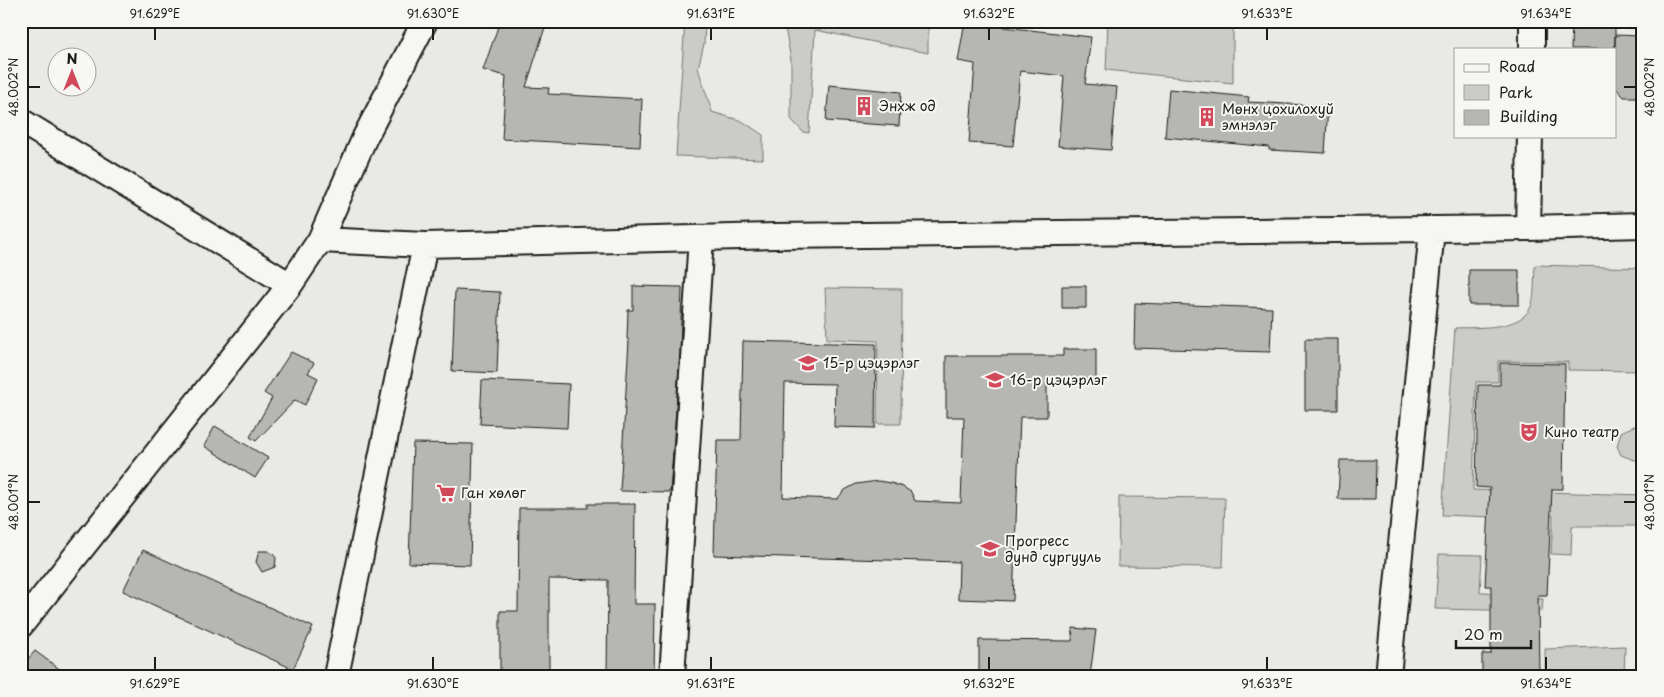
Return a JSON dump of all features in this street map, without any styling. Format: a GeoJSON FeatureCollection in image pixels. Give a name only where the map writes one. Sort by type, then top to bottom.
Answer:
{"type":"FeatureCollection","features":[{"type":"Feature","properties":{"kind":"street"},"geometry":{"type":"LineString","coordinates":[[21,624],[290,285],[320,240],[365,137],[425,21]]}},
{"type":"Feature","properties":{"kind":"street"},"geometry":{"type":"LineString","coordinates":[[1532,21],[1532,48]]}},
{"type":"Feature","properties":{"kind":"street"},"geometry":{"type":"LineString","coordinates":[[21,120],[290,285]]}},
{"type":"Feature","properties":{"kind":"street"},"geometry":{"type":"LineString","coordinates":[[1528,228],[1530,138]]}},
{"type":"Feature","properties":{"kind":"street"},"geometry":{"type":"LineString","coordinates":[[320,240],[424,244],[701,238],[1432,230],[1643,225]]}},
{"type":"Feature","properties":{"kind":"street"},"geometry":{"type":"LineString","coordinates":[[1388,676],[1432,230]]}},
{"type":"Feature","properties":{"kind":"street"},"geometry":{"type":"LineString","coordinates":[[672,676],[701,238]]}},
{"type":"Feature","properties":{"kind":"street"},"geometry":{"type":"LineString","coordinates":[[336,676],[424,244]]}},
{"type":"Feature","properties":{"kind":"green space"},"geometry":{"type":"Polygon","coordinates":[[[685,21],[743,21],[743,29],[705,27],[704,44],[698,68],[712,112],[742,121],[763,135],[763,159],[676,156],[685,21]]]}},
{"type":"Feature","properties":{"kind":"green space"},"geometry":{"type":"Polygon","coordinates":[[[771,21],[867,26],[868,21],[928,21],[928,53],[815,30],[809,133],[803,132],[791,119],[791,60],[785,28],[771,27],[771,21]]]}},
{"type":"Feature","properties":{"kind":"green space"},"geometry":{"type":"Polygon","coordinates":[[[1108,21],[1233,21],[1233,83],[1106,70],[1108,21]]]}},
{"type":"Feature","properties":{"kind":"green space"},"geometry":{"type":"Polygon","coordinates":[[[1618,21],[1643,21],[1643,28],[1618,28],[1618,21]]]}},
{"type":"Feature","properties":{"kind":"green space"},"geometry":{"type":"Polygon","coordinates":[[[1535,265],[1643,268],[1643,371],[1568,370],[1568,362],[1498,361],[1498,382],[1476,382],[1473,490],[1643,495],[1643,526],[1572,526],[1571,555],[1551,554],[1553,515],[1519,513],[1518,518],[1442,515],[1455,328],[1499,326],[1520,319],[1527,313],[1532,304],[1535,265]]]}},
{"type":"Feature","properties":{"kind":"green space"},"geometry":{"type":"Polygon","coordinates":[[[825,288],[902,289],[901,424],[877,424],[878,341],[827,339],[825,288]]]}},
{"type":"Feature","properties":{"kind":"green space"},"geometry":{"type":"Polygon","coordinates":[[[1634,426],[1643,429],[1643,458],[1634,460],[1621,455],[1617,446],[1621,432],[1634,426]]]}},
{"type":"Feature","properties":{"kind":"green space"},"geometry":{"type":"Polygon","coordinates":[[[1119,497],[1225,498],[1223,567],[1118,566],[1119,497]]]}},
{"type":"Feature","properties":{"kind":"green space"},"geometry":{"type":"Polygon","coordinates":[[[1439,554],[1482,555],[1480,592],[1513,593],[1514,598],[1543,599],[1542,611],[1435,609],[1439,554]]]}},
{"type":"Feature","properties":{"kind":"green space"},"geometry":{"type":"Polygon","coordinates":[[[1625,646],[1624,676],[1545,676],[1545,649],[1625,646]]]}},
{"type":"Feature","properties":{"kind":"building"},"geometry":{"type":"Polygon","coordinates":[[[500,21],[547,21],[526,87],[549,88],[548,94],[642,99],[640,147],[502,139],[506,76],[483,70],[500,21]]]}},
{"type":"Feature","properties":{"kind":"building"},"geometry":{"type":"Polygon","coordinates":[[[965,21],[1005,21],[1004,27],[1091,37],[1085,84],[1117,87],[1111,150],[1058,146],[1064,76],[1020,71],[1013,146],[969,143],[975,64],[958,61],[965,21]]]}},
{"type":"Feature","properties":{"kind":"building"},"geometry":{"type":"Polygon","coordinates":[[[1572,21],[1615,21],[1615,48],[1571,48],[1572,21]]]}},
{"type":"Feature","properties":{"kind":"building"},"geometry":{"type":"Polygon","coordinates":[[[1615,35],[1643,36],[1643,97],[1624,97],[1616,88],[1615,35]]]}},
{"type":"Feature","properties":{"kind":"building","name":"Энхж од"},"geometry":{"type":"Polygon","coordinates":[[[829,85],[901,92],[899,126],[826,121],[829,85]]]}},
{"type":"Feature","properties":{"kind":"building"},"geometry":{"type":"Polygon","coordinates":[[[1169,89],[1249,97],[1248,102],[1328,106],[1325,153],[1269,150],[1269,147],[1165,137],[1169,89]]]}},
{"type":"Feature","properties":{"kind":"building"},"geometry":{"type":"Polygon","coordinates":[[[1469,270],[1519,270],[1519,305],[1469,305],[1469,270]]]}},
{"type":"Feature","properties":{"kind":"building"},"geometry":{"type":"Polygon","coordinates":[[[633,286],[682,287],[680,353],[670,492],[620,491],[629,340],[627,339],[628,310],[633,310],[633,286]]]}},
{"type":"Feature","properties":{"kind":"building"},"geometry":{"type":"Polygon","coordinates":[[[1062,286],[1086,286],[1086,308],[1062,308],[1062,286]]]}},
{"type":"Feature","properties":{"kind":"building"},"geometry":{"type":"Polygon","coordinates":[[[455,290],[500,292],[497,373],[452,371],[455,290]]]}},
{"type":"Feature","properties":{"kind":"building"},"geometry":{"type":"Polygon","coordinates":[[[1135,303],[1272,308],[1270,352],[1134,348],[1135,303]]]}},
{"type":"Feature","properties":{"kind":"building"},"geometry":{"type":"Polygon","coordinates":[[[1305,339],[1338,339],[1338,410],[1305,410],[1305,339]]]}},
{"type":"Feature","properties":{"kind":"building"},"geometry":{"type":"Polygon","coordinates":[[[743,341],[876,344],[875,428],[834,427],[835,384],[785,383],[783,497],[837,499],[845,490],[856,484],[878,481],[903,487],[911,492],[915,501],[961,503],[964,417],[946,417],[946,356],[1063,356],[1063,349],[1096,349],[1096,381],[1047,382],[1047,417],[1020,417],[1013,601],[958,599],[959,562],[714,555],[717,440],[741,440],[743,341]]]}},
{"type":"Feature","properties":{"kind":"building"},"geometry":{"type":"Polygon","coordinates":[[[291,352],[314,363],[308,373],[318,378],[305,405],[295,400],[256,441],[250,437],[272,398],[264,393],[291,352]]]}},
{"type":"Feature","properties":{"kind":"building"},"geometry":{"type":"Polygon","coordinates":[[[1500,363],[1565,364],[1563,489],[1552,489],[1547,595],[1538,595],[1539,676],[1482,676],[1482,654],[1491,654],[1491,586],[1485,586],[1490,488],[1476,487],[1478,385],[1500,385],[1500,363]]]}},
{"type":"Feature","properties":{"kind":"building"},"geometry":{"type":"Polygon","coordinates":[[[482,380],[569,384],[567,428],[480,424],[482,380]]]}},
{"type":"Feature","properties":{"kind":"building"},"geometry":{"type":"Polygon","coordinates":[[[215,426],[268,458],[255,478],[204,446],[215,426]]]}},
{"type":"Feature","properties":{"kind":"building"},"geometry":{"type":"Polygon","coordinates":[[[413,443],[473,444],[470,565],[409,563],[413,443]]]}},
{"type":"Feature","properties":{"kind":"building"},"geometry":{"type":"Polygon","coordinates":[[[1340,460],[1376,460],[1375,499],[1338,499],[1340,460]]]}},
{"type":"Feature","properties":{"kind":"building"},"geometry":{"type":"Polygon","coordinates":[[[588,504],[635,504],[634,604],[655,604],[654,676],[607,676],[608,580],[549,579],[549,676],[500,676],[500,611],[518,611],[519,508],[588,508],[588,504]]]}},
{"type":"Feature","properties":{"kind":"building"},"geometry":{"type":"Polygon","coordinates":[[[143,550],[313,627],[293,669],[123,591],[143,550]]]}},
{"type":"Feature","properties":{"kind":"building"},"geometry":{"type":"Polygon","coordinates":[[[259,551],[268,551],[273,554],[276,558],[275,567],[262,572],[256,562],[259,551]]]}},
{"type":"Feature","properties":{"kind":"building"},"geometry":{"type":"Polygon","coordinates":[[[1073,628],[1096,630],[1090,676],[979,676],[979,640],[1072,641],[1073,628]]]}},
{"type":"Feature","properties":{"kind":"building"},"geometry":{"type":"Polygon","coordinates":[[[35,651],[69,676],[21,676],[21,667],[35,651]]]}},
{"type":"Feature","properties":{"kind":"place","name":"Энхж од"},"geometry":{"type":"Point","coordinates":[864,106]}},
{"type":"Feature","properties":{"kind":"place","name":"Мөнх цохилохуй эмнэлэг"},"geometry":{"type":"Point","coordinates":[1207,117]}},
{"type":"Feature","properties":{"kind":"place","name":"15-р цэцэрлэг"},"geometry":{"type":"Point","coordinates":[808,363]}},
{"type":"Feature","properties":{"kind":"place","name":"16-р цэцэрлэг"},"geometry":{"type":"Point","coordinates":[995,380]}},
{"type":"Feature","properties":{"kind":"place","name":"Кино театр"},"geometry":{"type":"Point","coordinates":[1529,432]}},
{"type":"Feature","properties":{"kind":"place","name":"Ган хөлөг"},"geometry":{"type":"Point","coordinates":[446,493]}},
{"type":"Feature","properties":{"kind":"place","name":"Прогресс дунд сургууль"},"geometry":{"type":"Point","coordinates":[990,549]}}]}
